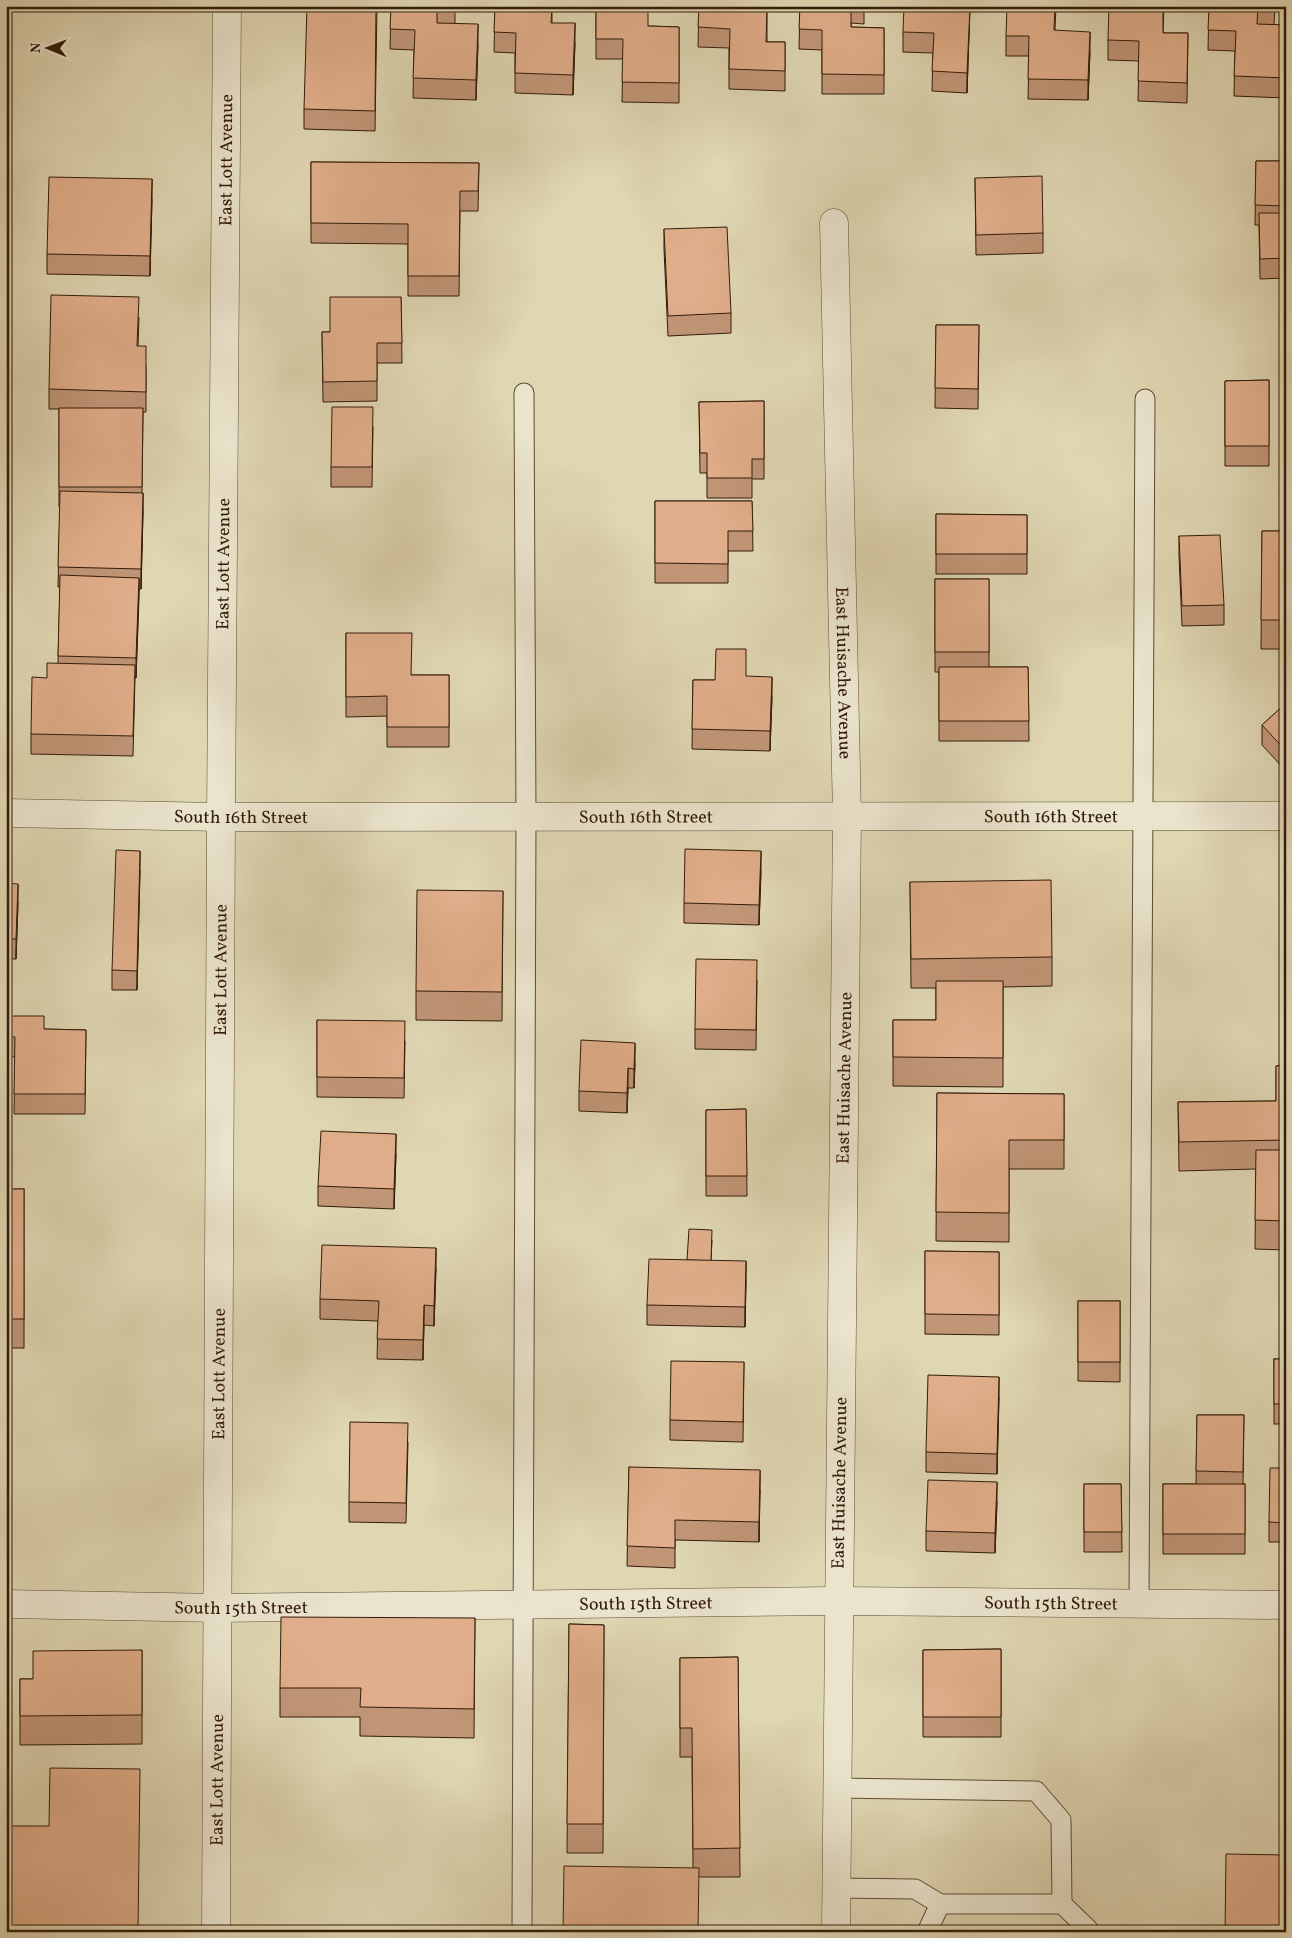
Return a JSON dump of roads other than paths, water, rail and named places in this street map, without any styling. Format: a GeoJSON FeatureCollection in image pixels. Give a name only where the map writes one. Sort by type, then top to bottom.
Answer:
{"type":"FeatureCollection","features":[{"type":"Feature","properties":{"kind":"street","name":"East Lott Avenue"},"geometry":{"type":"LineString","coordinates":[[216,1932],[227,6]]}},
{"type":"Feature","properties":{"kind":"street","name":"East Huisache Avenue"},"geometry":{"type":"LineString","coordinates":[[834,224],[847,816],[836,1932]]}},
{"type":"Feature","properties":{"kind":"street","name":"South 16th Street"},"geometry":{"type":"LineString","coordinates":[[6,813],[221,817],[1286,816]]}},
{"type":"Feature","properties":{"kind":"street","name":"South 15th Street"},"geometry":{"type":"LineString","coordinates":[[6,1604],[219,1608],[838,1602],[1286,1605]]}},
{"type":"Feature","properties":{"kind":"lane"},"geometry":{"type":"LineString","coordinates":[[522,1932],[526,817],[524,394]]}},
{"type":"Feature","properties":{"kind":"lane"},"geometry":{"type":"LineString","coordinates":[[1139,1604],[1145,399]]}},
{"type":"Feature","properties":{"kind":"lane"},"geometry":{"type":"LineString","coordinates":[[837,1788],[1036,1791],[1062,1820],[1062,1904]]}},
{"type":"Feature","properties":{"kind":"lane"},"geometry":{"type":"LineString","coordinates":[[836,1888],[915,1889],[940,1904],[1062,1904],[1088,1929],[1088,1932]]}},
{"type":"Feature","properties":{"kind":"lane"},"geometry":{"type":"LineString","coordinates":[[927,1932],[940,1904]]}}]}
